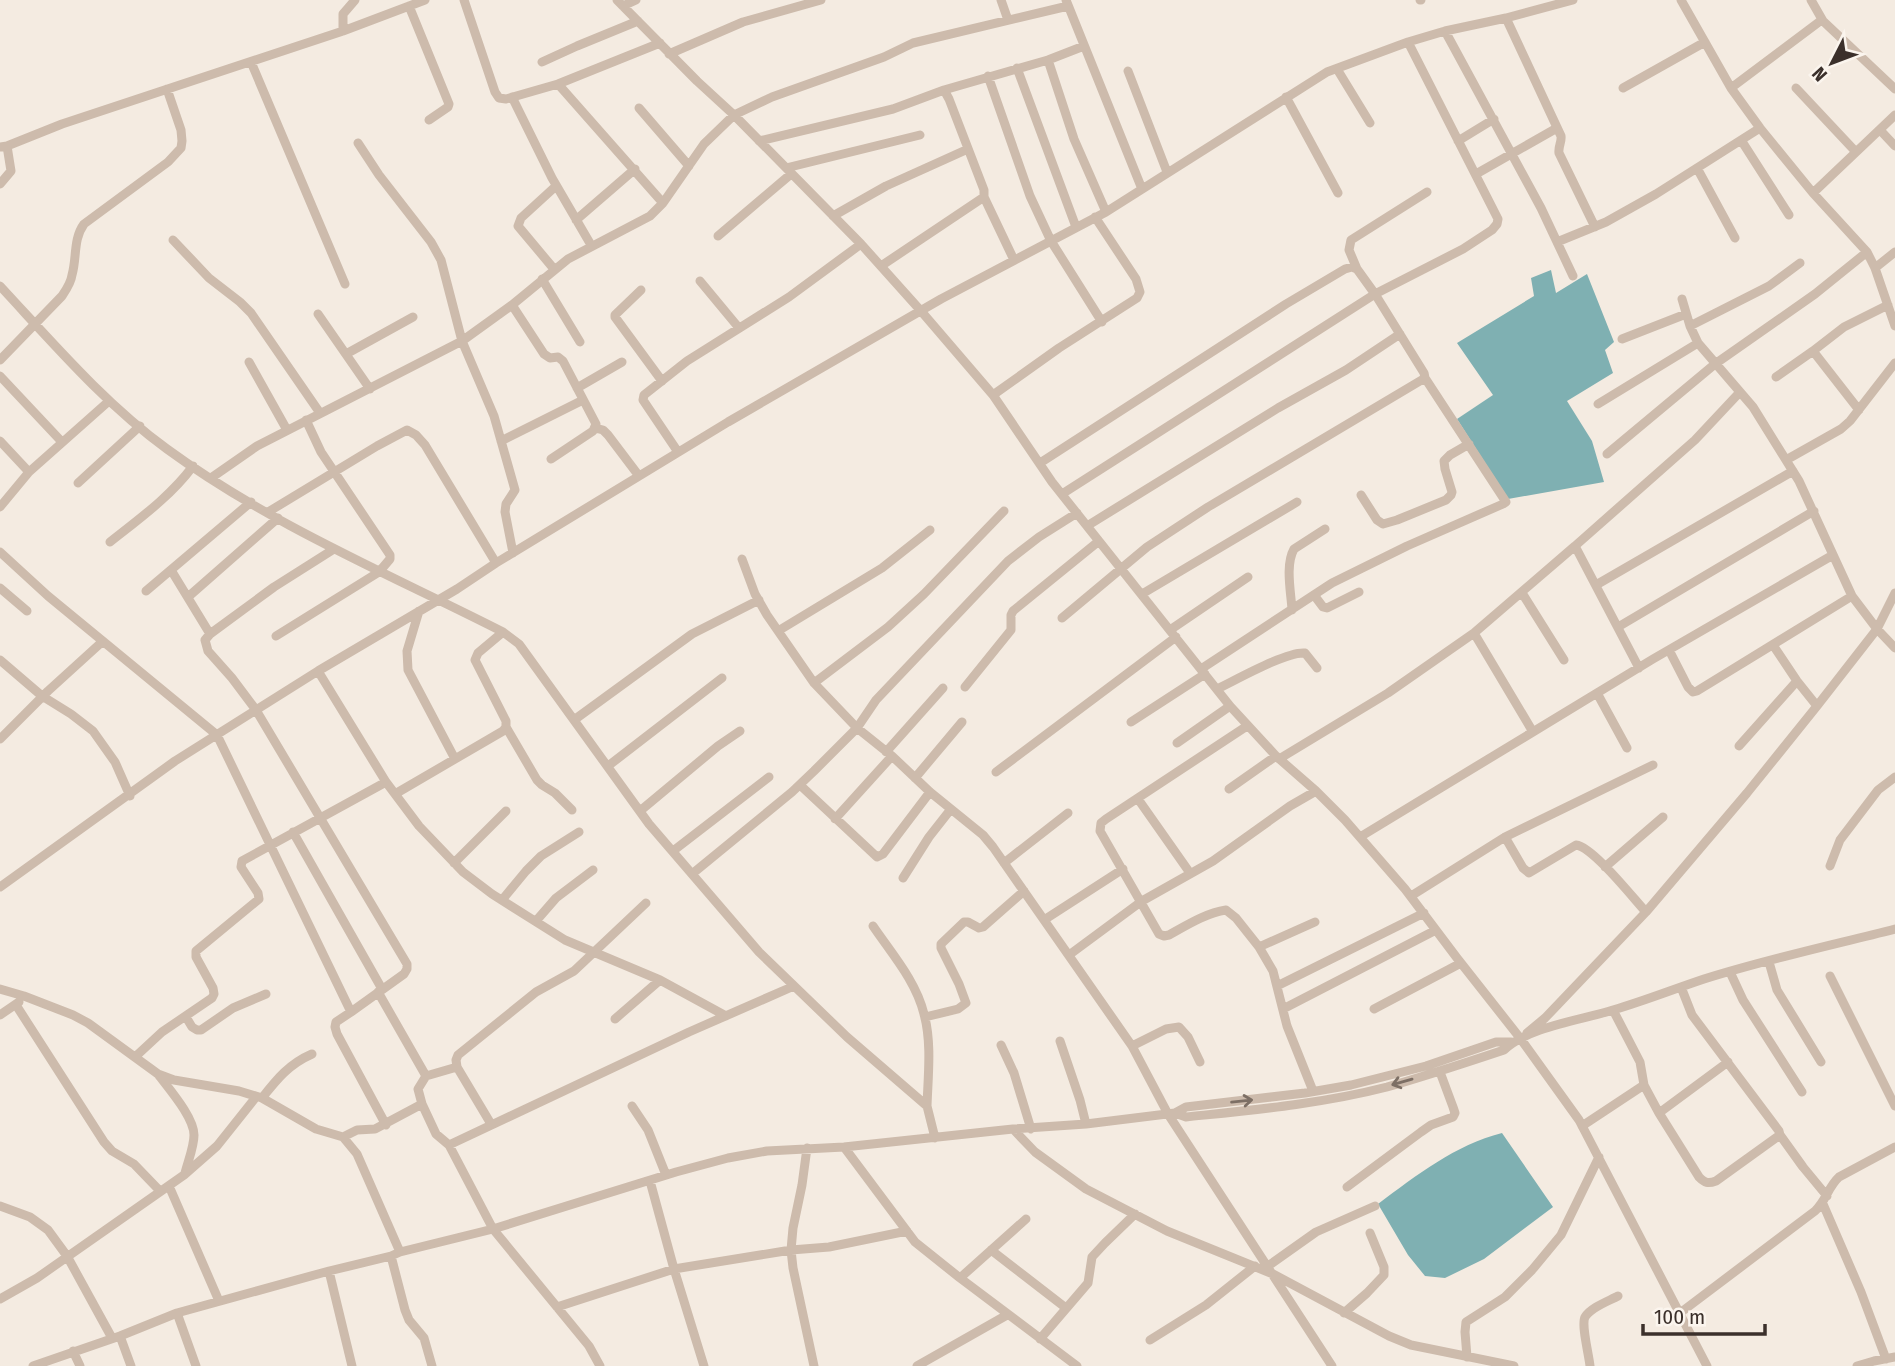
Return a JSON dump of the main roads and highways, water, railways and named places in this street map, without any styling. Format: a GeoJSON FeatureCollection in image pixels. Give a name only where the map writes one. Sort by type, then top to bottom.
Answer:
{"type":"FeatureCollection","features":[{"type":"Feature","properties":{"kind":"water"},"geometry":{"type":"Polygon","coordinates":[[[1551,270],[1556,293],[1587,274],[1614,342],[1605,350],[1613,373],[1567,401],[1592,441],[1604,482],[1508,499],[1457,419],[1493,395],[1457,343],[1534,296],[1531,278],[1551,270]]]}},
{"type":"Feature","properties":{"kind":"water"},"geometry":{"type":"Polygon","coordinates":[[[1502,1133],[1553,1207],[1484,1259],[1445,1278],[1425,1276],[1408,1255],[1378,1204],[1452,1153],[1502,1133]]]}}]}
